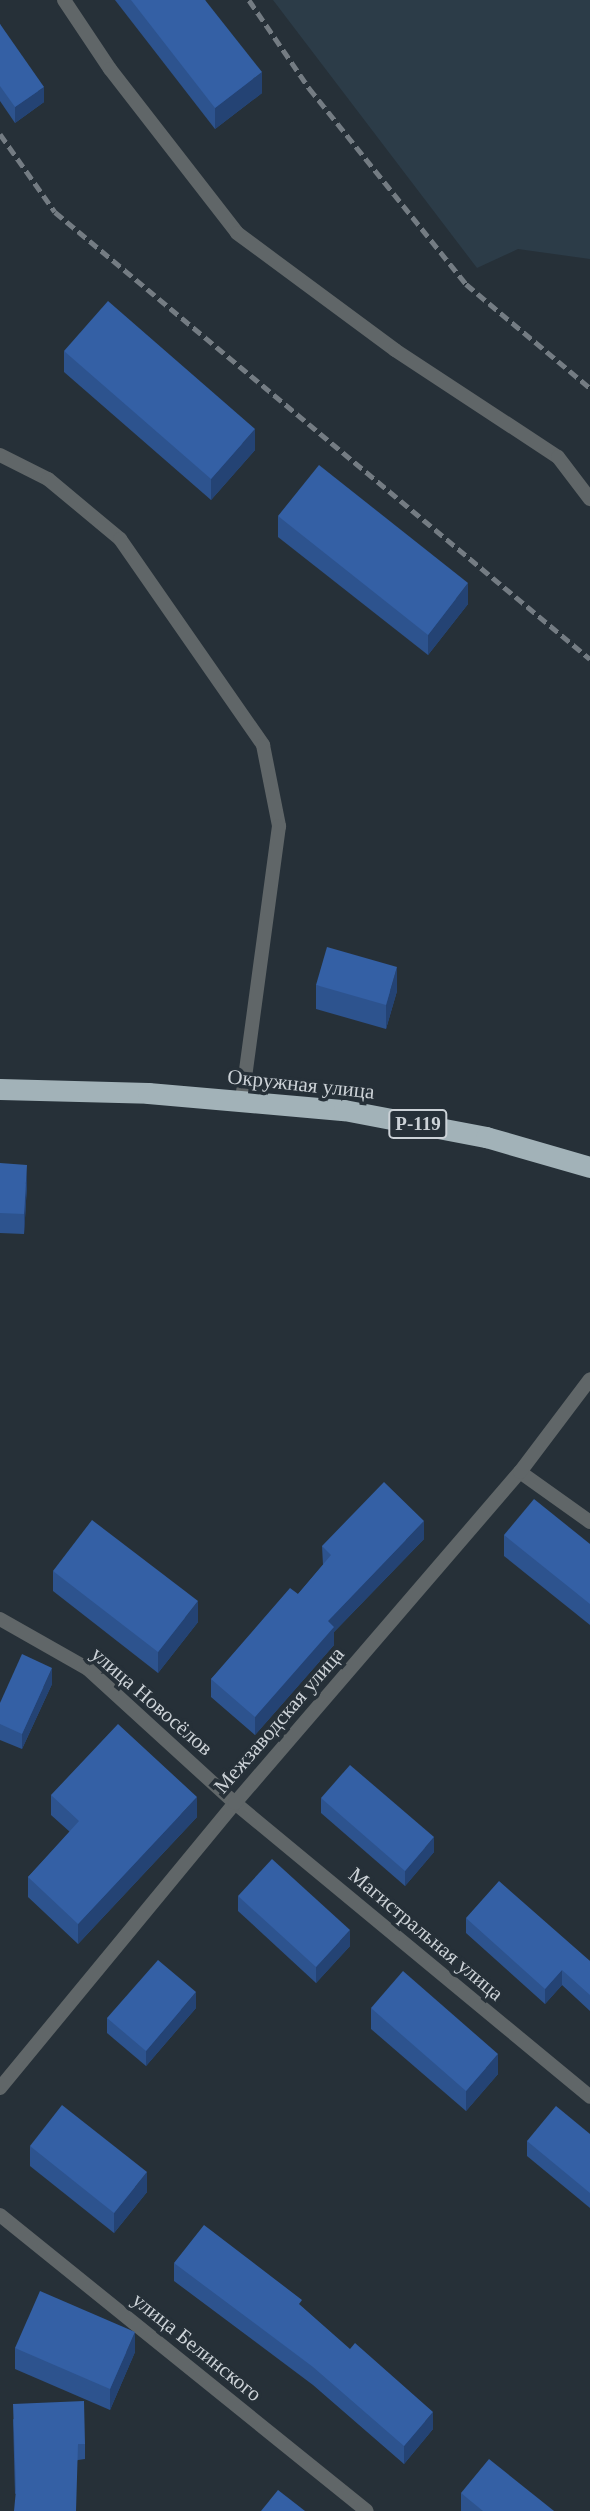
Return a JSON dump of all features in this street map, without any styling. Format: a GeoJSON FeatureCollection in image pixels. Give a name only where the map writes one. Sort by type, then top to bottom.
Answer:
{"type":"FeatureCollection","features":[{"type":"Feature","properties":{"kind":"highway","name":"Окружная улица"},"geometry":{"type":"LineString","coordinates":[[0,1089],[242,1101],[344,1110],[444,1128],[590,1167]]}},
{"type":"Feature","properties":{"kind":"street"},"geometry":{"type":"LineString","coordinates":[[64,0],[110,69],[237,233],[395,350],[558,457],[590,499]]}},
{"type":"Feature","properties":{"kind":"street"},"geometry":{"type":"LineString","coordinates":[[0,455],[48,479],[120,539],[263,745],[279,826],[242,1101]]}},
{"type":"Feature","properties":{"kind":"street","name":"Межзаводская улица"},"geometry":{"type":"LineString","coordinates":[[0,2088],[235,1803],[520,1472],[590,1379]]}},
{"type":"Feature","properties":{"kind":"street"},"geometry":{"type":"LineString","coordinates":[[520,1472],[590,1522]]}},
{"type":"Feature","properties":{"kind":"street","name":"улица Новосёлов"},"geometry":{"type":"LineString","coordinates":[[0,1619],[89,1668],[235,1803]]}},
{"type":"Feature","properties":{"kind":"street","name":"Магистральная улица"},"geometry":{"type":"LineString","coordinates":[[235,1803],[590,2097]]}},
{"type":"Feature","properties":{"kind":"street","name":"улица Белинского"},"geometry":{"type":"LineString","coordinates":[[0,2215],[367,2511]]}},
{"type":"Feature","properties":{"kind":"shaded area"},"geometry":{"type":"Polygon","coordinates":[[[273,0],[590,0],[590,259],[518,249],[477,268],[273,0]]]}},
{"type":"Feature","properties":{"kind":"building"},"geometry":{"type":"Polygon","coordinates":[[[131,0],[205,0],[262,72],[215,108],[131,0]]]}},
{"type":"Feature","properties":{"kind":"building"},"geometry":{"type":"Polygon","coordinates":[[[0,24],[44,87],[15,107],[0,86],[0,24]]]}},
{"type":"Feature","properties":{"kind":"building"},"geometry":{"type":"Polygon","coordinates":[[[108,301],[255,429],[211,479],[64,351],[108,301]]]}},
{"type":"Feature","properties":{"kind":"building"},"geometry":{"type":"Polygon","coordinates":[[[319,465],[468,583],[428,635],[278,516],[319,465]]]}},
{"type":"Feature","properties":{"kind":"building"},"geometry":{"type":"Polygon","coordinates":[[[327,947],[397,967],[386,1005],[316,985],[327,947]]]}},
{"type":"Feature","properties":{"kind":"building"},"geometry":{"type":"Polygon","coordinates":[[[0,1163],[27,1165],[24,1214],[0,1213],[0,1163]]]}},
{"type":"Feature","properties":{"kind":"building"},"geometry":{"type":"Polygon","coordinates":[[[384,1482],[424,1521],[328,1621],[334,1627],[255,1717],[211,1679],[290,1588],[298,1594],[331,1555],[322,1546],[384,1482]]]}},
{"type":"Feature","properties":{"kind":"building"},"geometry":{"type":"Polygon","coordinates":[[[534,1499],[590,1544],[590,1604],[504,1535],[534,1499]]]}},
{"type":"Feature","properties":{"kind":"building"},"geometry":{"type":"Polygon","coordinates":[[[92,1520],[198,1601],[158,1652],[53,1571],[92,1520]]]}},
{"type":"Feature","properties":{"kind":"building"},"geometry":{"type":"Polygon","coordinates":[[[22,1654],[52,1668],[22,1734],[0,1724],[0,1703],[22,1654]]]}},
{"type":"Feature","properties":{"kind":"building"},"geometry":{"type":"Polygon","coordinates":[[[118,1724],[197,1797],[78,1924],[28,1877],[79,1821],[51,1795],[118,1724]]]}},
{"type":"Feature","properties":{"kind":"building"},"geometry":{"type":"Polygon","coordinates":[[[350,1765],[434,1837],[405,1871],[321,1798],[350,1765]]]}},
{"type":"Feature","properties":{"kind":"building"},"geometry":{"type":"Polygon","coordinates":[[[272,1859],[350,1930],[316,1967],[238,1896],[272,1859]]]}},
{"type":"Feature","properties":{"kind":"building"},"geometry":{"type":"Polygon","coordinates":[[[499,1881],[590,1961],[590,1995],[562,1970],[545,1989],[466,1918],[499,1881]]]}},
{"type":"Feature","properties":{"kind":"building"},"geometry":{"type":"Polygon","coordinates":[[[158,1960],[196,1992],[146,2051],[107,2018],[158,1960]]]}},
{"type":"Feature","properties":{"kind":"building"},"geometry":{"type":"Polygon","coordinates":[[[403,1971],[498,2054],[466,2091],[371,2008],[403,1971]]]}},
{"type":"Feature","properties":{"kind":"building"},"geometry":{"type":"Polygon","coordinates":[[[62,2105],[147,2172],[114,2213],[30,2146],[62,2105]]]}},
{"type":"Feature","properties":{"kind":"building"},"geometry":{"type":"Polygon","coordinates":[[[556,2106],[590,2134],[590,2193],[527,2141],[556,2106]]]}},
{"type":"Feature","properties":{"kind":"building"},"geometry":{"type":"Polygon","coordinates":[[[204,2225],[302,2300],[299,2304],[350,2349],[355,2343],[433,2412],[404,2446],[313,2367],[174,2263],[204,2225]]]}},
{"type":"Feature","properties":{"kind":"building"},"geometry":{"type":"Polygon","coordinates":[[[40,2291],[135,2332],[110,2389],[15,2348],[40,2291]]]}},
{"type":"Feature","properties":{"kind":"building"},"geometry":{"type":"Polygon","coordinates":[[[84,2401],[85,2444],[78,2444],[76,2511],[14,2511],[16,2490],[13,2404],[84,2401]]]}},
{"type":"Feature","properties":{"kind":"building"},"geometry":{"type":"Polygon","coordinates":[[[489,2459],[554,2511],[483,2511],[461,2493],[489,2459]]]}},
{"type":"Feature","properties":{"kind":"building"},"geometry":{"type":"Polygon","coordinates":[[[278,2490],[305,2511],[261,2511],[278,2490]]]}},
{"type":"Feature","properties":{"kind":"railway"},"geometry":{"type":"LineString","coordinates":[[249,0],[309,88],[466,284],[590,388]]}},
{"type":"Feature","properties":{"kind":"railway"},"geometry":{"type":"LineString","coordinates":[[0,134],[55,212],[590,659]]}}]}
